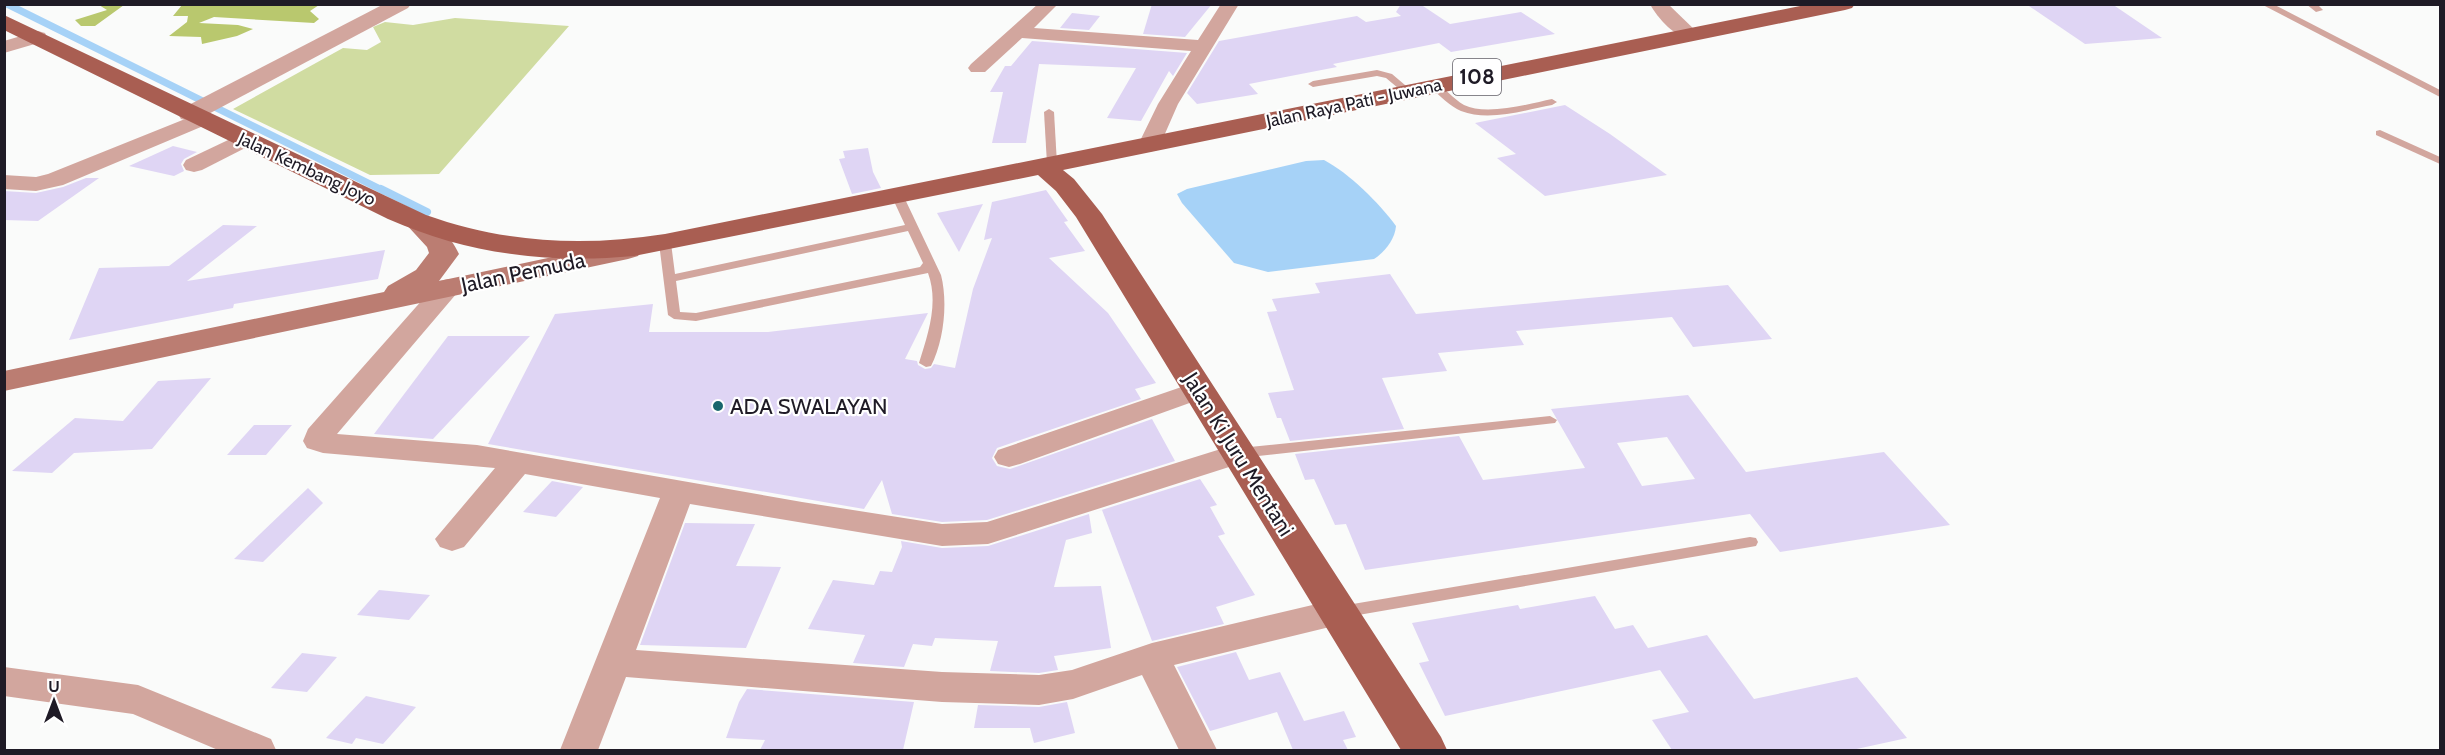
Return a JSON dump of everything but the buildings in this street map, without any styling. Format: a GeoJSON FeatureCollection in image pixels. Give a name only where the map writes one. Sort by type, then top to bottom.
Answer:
{"type":"FeatureCollection","features":[{"type":"Feature","properties":{"kind":"main road","name":"Jalan Raya Pati - Juwana"},"geometry":{"type":"LineString","coordinates":[[1047,165],[1845,4]]}},
{"type":"Feature","properties":{"kind":"main road","name":"Jalan Kembang Joyo"},"geometry":{"type":"LineString","coordinates":[[4,21],[202,110],[245,139],[417,221],[463,237],[508,246],[576,252],[628,250]]}},
{"type":"Feature","properties":{"kind":"main road","name":"Jalan Pemuda"},"geometry":{"type":"LineString","coordinates":[[4,381],[448,287],[1047,165]]}},
{"type":"Feature","properties":{"kind":"main road","name":"Jalan Ki Juru Mentani"},"geometry":{"type":"LineString","coordinates":[[1047,165],[1088,214],[1425,750]]}},
{"type":"Feature","properties":{"kind":"main road"},"geometry":{"type":"LineString","coordinates":[[382,301],[427,276],[444,255],[440,244],[417,221]]}},
{"type":"Feature","properties":{"kind":"street"},"geometry":{"type":"LineString","coordinates":[[4,182],[36,184],[55,180],[202,110],[401,4]]}},
{"type":"Feature","properties":{"kind":"street"},"geometry":{"type":"LineString","coordinates":[[978,68],[1049,4]]}},
{"type":"Feature","properties":{"kind":"street"},"geometry":{"type":"LineString","coordinates":[[1149,145],[1168,104],[1230,4]]}},
{"type":"Feature","properties":{"kind":"street"},"geometry":{"type":"LineString","coordinates":[[1659,4],[1664,12],[1690,34]]}},
{"type":"Feature","properties":{"kind":"street"},"geometry":{"type":"LineString","coordinates":[[1017,32],[1204,46]]}},
{"type":"Feature","properties":{"kind":"street"},"geometry":{"type":"LineString","coordinates":[[4,47],[38,37]]}},
{"type":"Feature","properties":{"kind":"street"},"geometry":{"type":"LineString","coordinates":[[194,165],[245,139]]}},
{"type":"Feature","properties":{"kind":"street"},"geometry":{"type":"LineString","coordinates":[[448,287],[319,436],[318,441],[450,452],[814,515],[942,535],[966,536],[988,533],[1240,453]]}},
{"type":"Feature","properties":{"kind":"street"},"geometry":{"type":"LineString","coordinates":[[1009,458],[1199,390]]}},
{"type":"Feature","properties":{"kind":"street"},"geometry":{"type":"LineString","coordinates":[[452,539],[518,462]]}},
{"type":"Feature","properties":{"kind":"street"},"geometry":{"type":"LineString","coordinates":[[579,750],[679,491]]}},
{"type":"Feature","properties":{"kind":"street"},"geometry":{"type":"LineString","coordinates":[[613,662],[942,687],[1039,690],[1073,684],[1152,657],[1338,612]]}},
{"type":"Feature","properties":{"kind":"street"},"geometry":{"type":"LineString","coordinates":[[1152,657],[1198,750]]}},
{"type":"Feature","properties":{"kind":"street"},"geometry":{"type":"LineString","coordinates":[[4,681],[138,700],[257,750]]}},
{"type":"Feature","properties":{"kind":"lane"},"geometry":{"type":"LineString","coordinates":[[2265,4],[2440,94]]}},
{"type":"Feature","properties":{"kind":"lane"},"geometry":{"type":"LineString","coordinates":[[2310,4],[2319,10]]}},
{"type":"Feature","properties":{"kind":"lane"},"geometry":{"type":"LineString","coordinates":[[1313,84],[1377,73],[1389,76],[1407,91]]}},
{"type":"Feature","properties":{"kind":"lane"},"geometry":{"type":"LineString","coordinates":[[1434,86],[1456,104],[1468,110],[1511,108],[1552,102]]}},
{"type":"Feature","properties":{"kind":"lane"},"geometry":{"type":"LineString","coordinates":[[1047,165],[1049,112]]}},
{"type":"Feature","properties":{"kind":"lane"},"geometry":{"type":"LineString","coordinates":[[2380,133],[2440,161]]}},
{"type":"Feature","properties":{"kind":"lane"},"geometry":{"type":"LineString","coordinates":[[898,197],[936,274],[941,309],[926,363]]}},
{"type":"Feature","properties":{"kind":"lane"},"geometry":{"type":"LineString","coordinates":[[671,278],[912,226]]}},
{"type":"Feature","properties":{"kind":"lane"},"geometry":{"type":"LineString","coordinates":[[665,243],[674,315],[696,316],[924,270],[929,263]]}},
{"type":"Feature","properties":{"kind":"lane"},"geometry":{"type":"LineString","coordinates":[[1240,453],[1550,420]]}},
{"type":"Feature","properties":{"kind":"lane"},"geometry":{"type":"LineString","coordinates":[[1338,612],[1750,542]]}},
{"type":"Feature","properties":{"kind":"green space"},"geometry":{"type":"Polygon","coordinates":[[[99,5],[124,5],[95,26],[81,26],[75,20],[107,10],[99,5]]]}},
{"type":"Feature","properties":{"kind":"green space"},"geometry":{"type":"Polygon","coordinates":[[[182,5],[319,5],[310,11],[319,19],[314,23],[214,17],[199,23],[238,25],[253,29],[237,36],[202,44],[201,37],[169,36],[187,22],[188,16],[173,16],[182,5]]]}},
{"type":"Feature","properties":{"kind":"green space"},"geometry":{"type":"Polygon","coordinates":[[[455,18],[569,26],[439,174],[370,175],[233,109],[343,48],[367,50],[381,42],[373,27],[385,22],[413,25],[455,18]]]}},
{"type":"Feature","properties":{"kind":"water"},"geometry":{"type":"Polygon","coordinates":[[[1324,160],[1363,189],[1396,226],[1389,245],[1374,259],[1268,272],[1234,263],[1182,203],[1177,194],[1187,189],[1306,161],[1324,160]]]}},
{"type":"Feature","properties":{"kind":"waterway"},"geometry":{"type":"LineString","coordinates":[[7,4],[384,191]]}},
{"type":"Feature","properties":{"kind":"waterway"},"geometry":{"type":"LineString","coordinates":[[381,189],[427,212]]}},
{"type":"Feature","properties":{"kind":"place","name":"ADA SWALAYAN"},"geometry":{"type":"Point","coordinates":[718,406]}}]}
